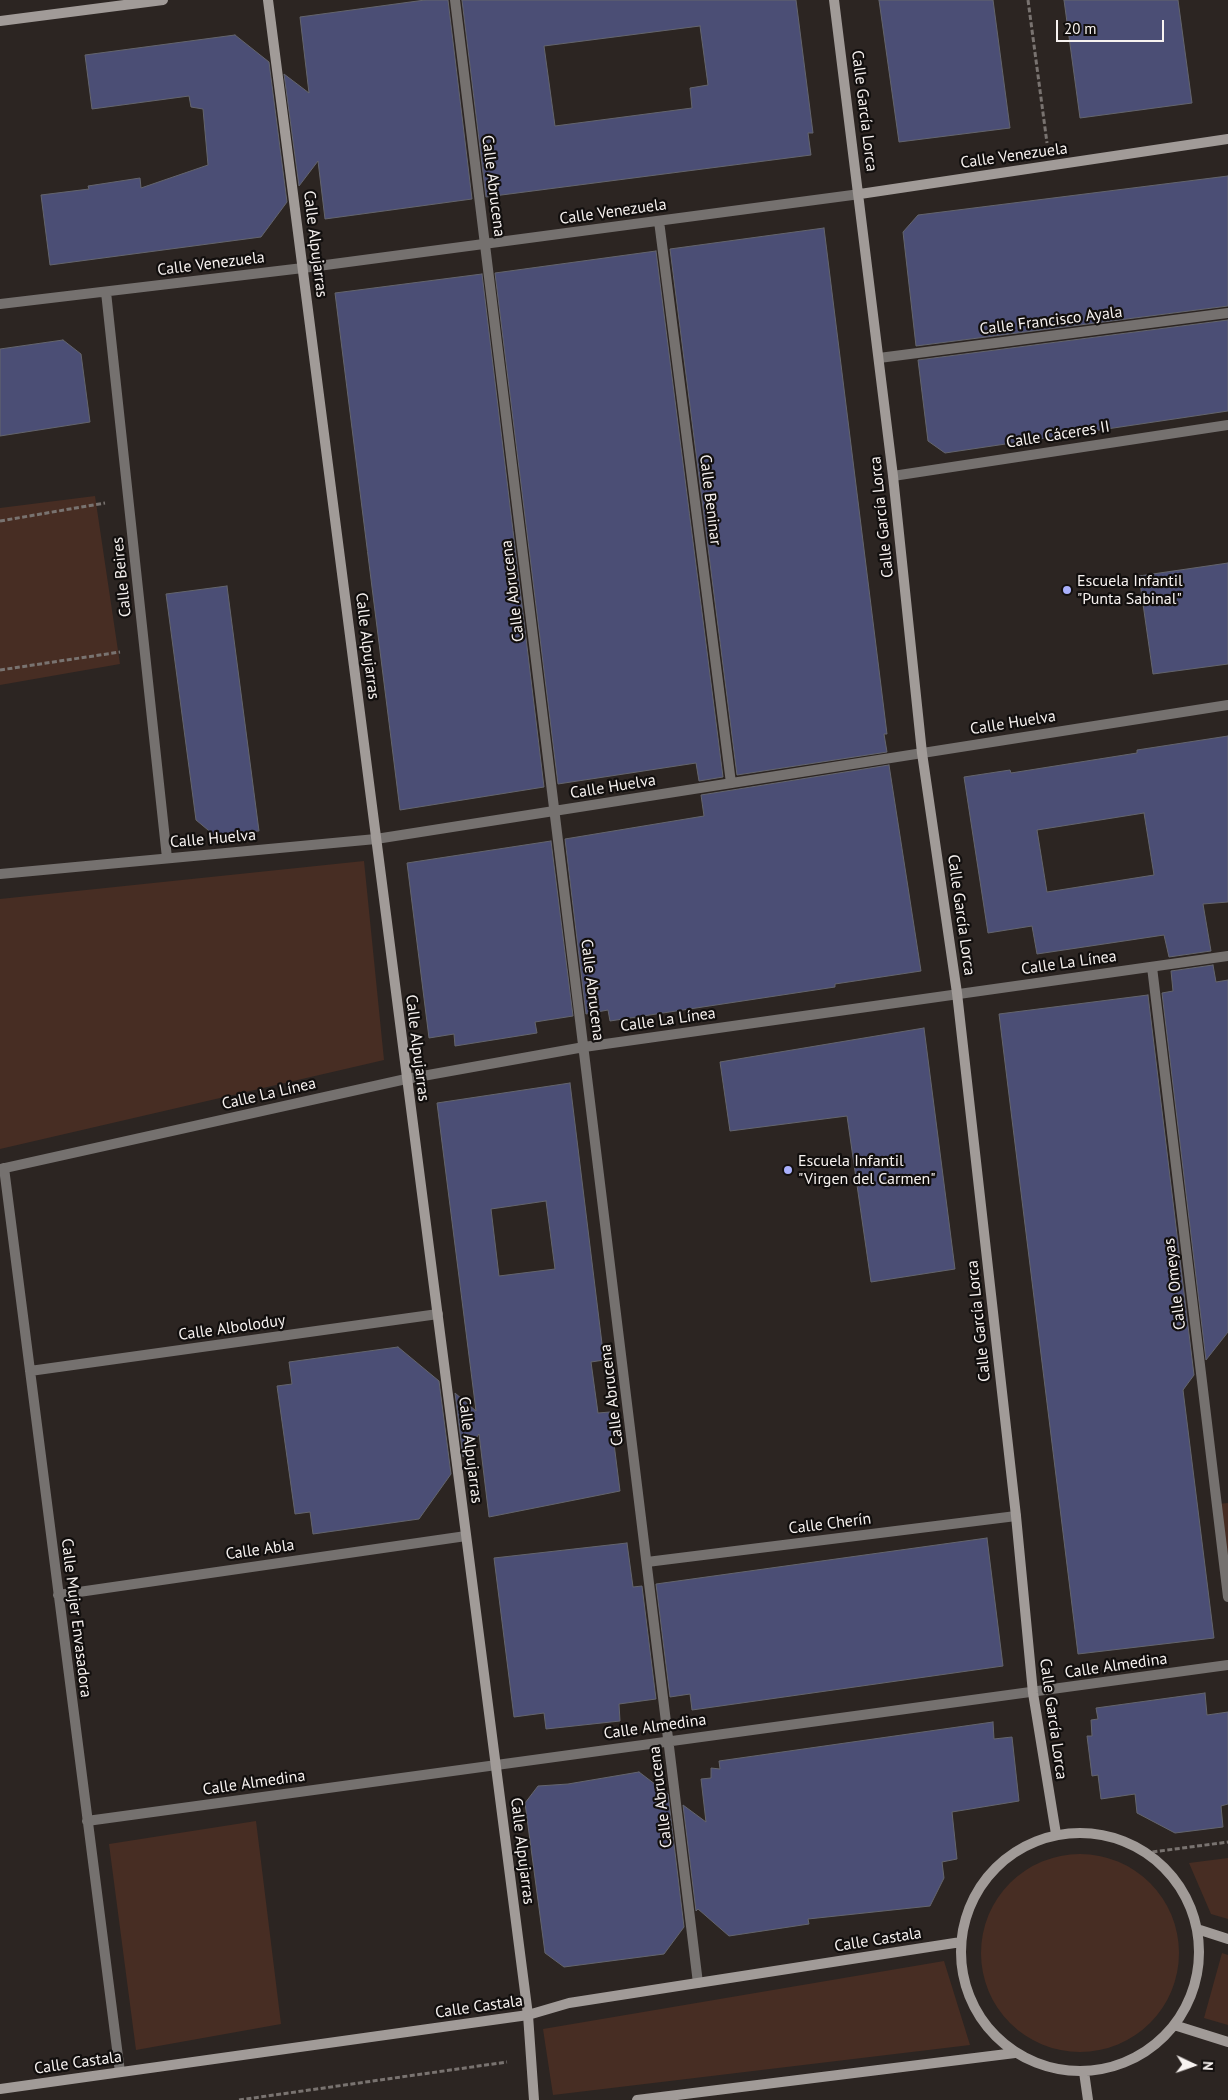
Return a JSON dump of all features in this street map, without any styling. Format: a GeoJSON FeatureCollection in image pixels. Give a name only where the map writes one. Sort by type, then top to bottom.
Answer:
{"type":"FeatureCollection","features":[{"type":"Feature","properties":{"kind":"street"},"geometry":{"type":"LineString","coordinates":[[0,21],[163,0]]}},
{"type":"Feature","properties":{"kind":"street","name":"Calle Alpujarras"},"geometry":{"type":"LineString","coordinates":[[268,0],[528,2016],[534,2100]]}},
{"type":"Feature","properties":{"kind":"street","name":"Calle Abrucena"},"geometry":{"type":"LineString","coordinates":[[455,0],[670,1740],[698,1983]]}},
{"type":"Feature","properties":{"kind":"street","name":"Calle García Lorca"},"geometry":{"type":"LineString","coordinates":[[834,0],[860,194],[893,476],[922,753],[956,993],[1016,1516],[1033,1694],[1056,1834]]}},
{"type":"Feature","properties":{"kind":"street","name":"Calle Venezuela"},"geometry":{"type":"LineString","coordinates":[[0,304],[303,268],[860,194],[1228,139]]}},
{"type":"Feature","properties":{"kind":"street","name":"Calle Beninar"},"geometry":{"type":"LineString","coordinates":[[659,221],[731,783]]}},
{"type":"Feature","properties":{"kind":"street","name":"Calle Beires"},"geometry":{"type":"LineString","coordinates":[[106,292],[167,858]]}},
{"type":"Feature","properties":{"kind":"street","name":"Calle Francisco Ayala"},"geometry":{"type":"LineString","coordinates":[[879,358],[1228,313]]}},
{"type":"Feature","properties":{"kind":"street","name":"Calle Cáceres II"},"geometry":{"type":"LineString","coordinates":[[893,476],[1228,425]]}},
{"type":"Feature","properties":{"kind":"street","name":"Calle Huelva"},"geometry":{"type":"LineString","coordinates":[[0,874],[376,839],[1228,705]]}},
{"type":"Feature","properties":{"kind":"street","name":"Calle La Línea"},"geometry":{"type":"LineString","coordinates":[[2,1169],[406,1078],[584,1047],[1228,956]]}},
{"type":"Feature","properties":{"kind":"street","name":"Calle Omeyas"},"geometry":{"type":"LineString","coordinates":[[1152,967],[1228,1597]]}},
{"type":"Feature","properties":{"kind":"street","name":"Calle Mujer Envasadora"},"geometry":{"type":"LineString","coordinates":[[2,1169],[30,1371],[120,2072]]}},
{"type":"Feature","properties":{"kind":"street","name":"Calle Alboloduy"},"geometry":{"type":"LineString","coordinates":[[30,1371],[438,1314]]}},
{"type":"Feature","properties":{"kind":"street","name":"Calle Cherín"},"geometry":{"type":"LineString","coordinates":[[647,1562],[1016,1516]]}},
{"type":"Feature","properties":{"kind":"street","name":"Calle Abla"},"geometry":{"type":"LineString","coordinates":[[58,1595],[466,1536]]}},
{"type":"Feature","properties":{"kind":"street","name":"Calle Almedina"},"geometry":{"type":"LineString","coordinates":[[87,1821],[670,1740],[1033,1694],[1228,1665]]}},
{"type":"Feature","properties":{"kind":"street"},"geometry":{"type":"LineString","coordinates":[[1094,1833],[1130,1843],[1145,1853],[1161,1864],[1184,1894],[1197,1929],[1198,1963],[1191,1996],[1174,2025],[1149,2050],[1118,2066],[1084,2072],[1048,2067],[1015,2053],[990,2032],[972,2004],[962,1974],[961,1942],[970,1904],[990,1872],[1020,1848],[1056,1834],[1094,1833]]}},
{"type":"Feature","properties":{"kind":"street"},"geometry":{"type":"LineString","coordinates":[[1197,1929],[1228,1939]]}},
{"type":"Feature","properties":{"kind":"street","name":"Calle Castala"},"geometry":{"type":"LineString","coordinates":[[0,2089],[528,2016],[570,2003],[961,1942]]}},
{"type":"Feature","properties":{"kind":"street"},"geometry":{"type":"LineString","coordinates":[[1174,2025],[1228,2042]]}},
{"type":"Feature","properties":{"kind":"street"},"geometry":{"type":"LineString","coordinates":[[637,2100],[1015,2053]]}},
{"type":"Feature","properties":{"kind":"street"},"geometry":{"type":"LineString","coordinates":[[1084,2072],[1088,2100]]}},
{"type":"Feature","properties":{"kind":"path"},"geometry":{"type":"LineString","coordinates":[[1028,0],[1050,165]]}},
{"type":"Feature","properties":{"kind":"path"},"geometry":{"type":"LineString","coordinates":[[0,521],[128,499]]}},
{"type":"Feature","properties":{"kind":"path"},"geometry":{"type":"LineString","coordinates":[[0,670],[144,648]]}},
{"type":"Feature","properties":{"kind":"path"},"geometry":{"type":"LineString","coordinates":[[1145,1853],[1228,1842]]}},
{"type":"Feature","properties":{"kind":"path"},"geometry":{"type":"LineString","coordinates":[[239,2100],[530,2059]]}},
{"type":"Feature","properties":{"kind":"shaded area"},"geometry":{"type":"Polygon","coordinates":[[[95,496],[120,664],[0,685],[0,508],[95,496]]]}},
{"type":"Feature","properties":{"kind":"shaded area"},"geometry":{"type":"Polygon","coordinates":[[[364,861],[384,1060],[0,1149],[0,899],[364,861]]]}},
{"type":"Feature","properties":{"kind":"shaded area"},"geometry":{"type":"Polygon","coordinates":[[[1228,1503],[1228,1597],[1217,1504],[1228,1503]]]}},
{"type":"Feature","properties":{"kind":"shaded area"},"geometry":{"type":"Polygon","coordinates":[[[256,1821],[281,2024],[136,2050],[109,1844],[256,1821]]]}},
{"type":"Feature","properties":{"kind":"shaded area"},"geometry":{"type":"Polygon","coordinates":[[[1080,1854],[1109,1858],[1127,1866],[1150,1883],[1167,1906],[1175,1924],[1179,1953],[1175,1982],[1167,2000],[1150,2023],[1127,2040],[1109,2048],[1080,2052],[1051,2048],[1033,2040],[1010,2023],[993,2000],[985,1982],[981,1953],[985,1924],[993,1906],[1010,1883],[1033,1866],[1051,1858],[1080,1854]]]}},
{"type":"Feature","properties":{"kind":"shaded area"},"geometry":{"type":"Polygon","coordinates":[[[1228,1858],[1228,1919],[1211,1914],[1189,1863],[1228,1858]]]}},
{"type":"Feature","properties":{"kind":"shaded area"},"geometry":{"type":"Polygon","coordinates":[[[1222,1953],[1228,1955],[1228,2025],[1204,2018],[1222,1953]]]}},
{"type":"Feature","properties":{"kind":"shaded area"},"geometry":{"type":"Polygon","coordinates":[[[944,1961],[970,2045],[553,2095],[543,2029],[944,1961]]]}},
{"type":"Feature","properties":{"kind":"building"},"geometry":{"type":"Polygon","coordinates":[[[425,0],[448,0],[472,199],[325,219],[318,161],[299,186],[284,74],[309,93],[300,17],[425,0]]]}},
{"type":"Feature","properties":{"kind":"building"},"geometry":{"type":"Polygon","coordinates":[[[462,0],[796,0],[813,133],[808,133],[811,155],[486,197],[462,0]],[[700,26],[544,46],[555,126],[692,108],[690,88],[708,85],[700,26]]]}},
{"type":"Feature","properties":{"kind":"building"},"geometry":{"type":"Polygon","coordinates":[[[879,0],[993,0],[1010,128],[899,142],[879,0]]]}},
{"type":"Feature","properties":{"kind":"building"},"geometry":{"type":"Polygon","coordinates":[[[1064,0],[1178,0],[1192,103],[1080,118],[1064,0]]]}},
{"type":"Feature","properties":{"kind":"building"},"geometry":{"type":"Polygon","coordinates":[[[235,35],[269,62],[287,202],[261,237],[50,265],[41,195],[89,189],[88,186],[140,178],[141,188],[208,165],[203,109],[191,107],[189,96],[92,109],[85,55],[235,35]]]}},
{"type":"Feature","properties":{"kind":"building"},"geometry":{"type":"Polygon","coordinates":[[[1228,176],[1228,306],[916,346],[903,232],[918,215],[1228,176]]]}},
{"type":"Feature","properties":{"kind":"building"},"geometry":{"type":"Polygon","coordinates":[[[824,228],[887,734],[884,734],[887,752],[737,775],[670,249],[824,228]]]}},
{"type":"Feature","properties":{"kind":"building"},"geometry":{"type":"Polygon","coordinates":[[[656,251],[723,777],[699,781],[696,763],[558,784],[495,273],[656,251]]]}},
{"type":"Feature","properties":{"kind":"building"},"geometry":{"type":"Polygon","coordinates":[[[482,274],[544,787],[400,810],[335,293],[482,274]]]}},
{"type":"Feature","properties":{"kind":"building"},"geometry":{"type":"Polygon","coordinates":[[[1228,320],[1228,411],[945,453],[928,441],[918,360],[1228,320]]]}},
{"type":"Feature","properties":{"kind":"building"},"geometry":{"type":"Polygon","coordinates":[[[63,340],[81,354],[90,422],[0,436],[0,349],[63,340]]]}},
{"type":"Feature","properties":{"kind":"building"},"geometry":{"type":"Polygon","coordinates":[[[1228,563],[1228,664],[1153,674],[1139,576],[1228,563]]]}},
{"type":"Feature","properties":{"kind":"building"},"geometry":{"type":"Polygon","coordinates":[[[227,586],[259,831],[214,835],[196,820],[166,594],[227,586]]]}},
{"type":"Feature","properties":{"kind":"building"},"geometry":{"type":"Polygon","coordinates":[[[1228,736],[1228,902],[1203,904],[1211,951],[1169,957],[1164,935],[1037,954],[1032,926],[988,933],[964,777],[1010,770],[1011,773],[1137,753],[1137,750],[1228,736]],[[1144,813],[1037,830],[1047,892],[1154,875],[1144,813]]]}},
{"type":"Feature","properties":{"kind":"building"},"geometry":{"type":"Polygon","coordinates":[[[889,765],[921,971],[835,984],[835,987],[610,1021],[608,1010],[586,1014],[565,839],[704,816],[701,795],[889,765]]]}},
{"type":"Feature","properties":{"kind":"building"},"geometry":{"type":"Polygon","coordinates":[[[551,841],[573,1016],[535,1022],[537,1033],[455,1046],[454,1034],[429,1038],[407,863],[551,841]]]}},
{"type":"Feature","properties":{"kind":"building"},"geometry":{"type":"Polygon","coordinates":[[[1213,965],[1216,982],[1228,980],[1228,1332],[1206,1360],[1162,993],[1173,991],[1171,971],[1213,965]]]}},
{"type":"Feature","properties":{"kind":"building"},"geometry":{"type":"Polygon","coordinates":[[[1148,995],[1194,1375],[1183,1390],[1214,1638],[1078,1654],[999,1014],[1148,995]]]}},
{"type":"Feature","properties":{"kind":"building"},"geometry":{"type":"Polygon","coordinates":[[[924,1028],[955,1269],[871,1282],[847,1116],[730,1131],[720,1062],[924,1028]]]}},
{"type":"Feature","properties":{"kind":"building"},"geometry":{"type":"Polygon","coordinates":[[[570,1083],[604,1360],[591,1362],[598,1413],[610,1412],[620,1491],[489,1517],[479,1434],[463,1457],[455,1393],[476,1411],[437,1103],[570,1083]],[[546,1201],[491,1209],[499,1276],[555,1269],[546,1201]]]}},
{"type":"Feature","properties":{"kind":"building"},"geometry":{"type":"Polygon","coordinates":[[[398,1347],[439,1381],[451,1474],[419,1519],[313,1534],[310,1512],[295,1514],[277,1386],[292,1384],[289,1362],[398,1347]]]}},
{"type":"Feature","properties":{"kind":"building"},"geometry":{"type":"Polygon","coordinates":[[[987,1538],[1003,1666],[692,1710],[690,1694],[670,1697],[656,1584],[987,1538]]]}},
{"type":"Feature","properties":{"kind":"building"},"geometry":{"type":"Polygon","coordinates":[[[627,1543],[633,1587],[642,1586],[656,1699],[619,1704],[620,1721],[546,1729],[544,1713],[514,1717],[494,1558],[627,1543]]]}},
{"type":"Feature","properties":{"kind":"building"},"geometry":{"type":"Polygon","coordinates":[[[1205,1693],[1207,1715],[1228,1712],[1228,1804],[1221,1806],[1223,1827],[1175,1833],[1137,1813],[1135,1794],[1101,1799],[1098,1775],[1092,1776],[1087,1736],[1092,1736],[1091,1720],[1098,1719],[1096,1708],[1205,1693]]]}},
{"type":"Feature","properties":{"kind":"building"},"geometry":{"type":"Polygon","coordinates":[[[993,1722],[994,1739],[1012,1737],[1019,1801],[952,1812],[957,1859],[942,1862],[944,1878],[930,1906],[808,1919],[809,1924],[729,1936],[698,1909],[696,1911],[683,1805],[706,1822],[701,1779],[711,1778],[711,1768],[720,1769],[719,1761],[993,1722]]]}},
{"type":"Feature","properties":{"kind":"building"},"geometry":{"type":"Polygon","coordinates":[[[639,1772],[668,1794],[684,1927],[664,1954],[564,1967],[545,1953],[525,1803],[538,1786],[568,1784],[639,1772]]]}},
{"type":"Feature","properties":{"kind":"place","name":"Escuela Infantil \"Punta Sabinal\""},"geometry":{"type":"Point","coordinates":[1067,590]}},
{"type":"Feature","properties":{"kind":"place","name":"Escuela Infantil \"Virgen del Carmen\""},"geometry":{"type":"Point","coordinates":[788,1170]}}]}
